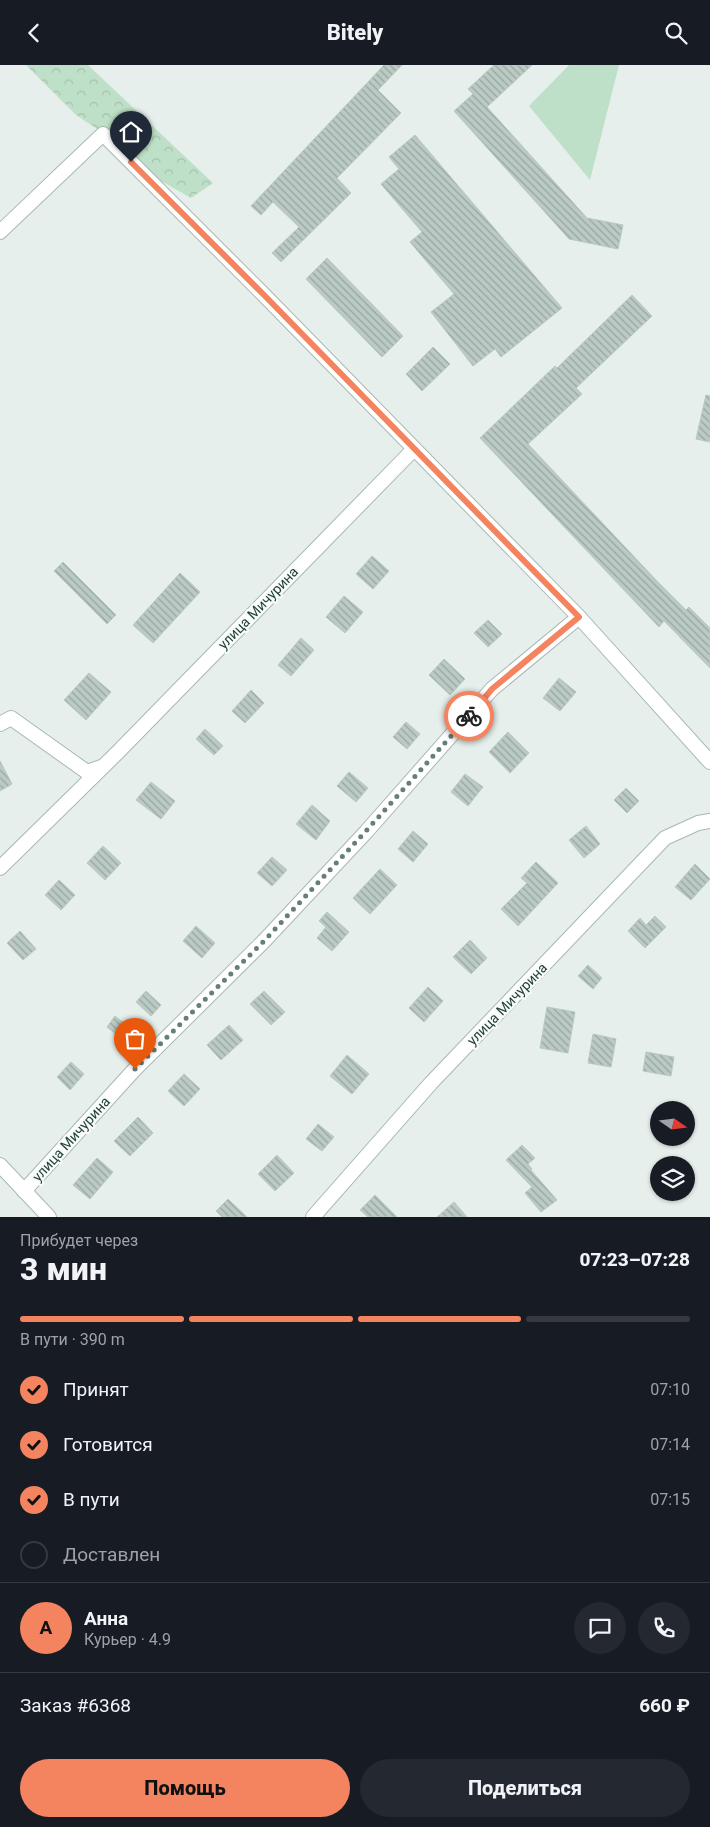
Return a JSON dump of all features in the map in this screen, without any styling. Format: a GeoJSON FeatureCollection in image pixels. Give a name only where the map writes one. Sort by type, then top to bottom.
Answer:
{"type":"FeatureCollection","features":[{"type":"Feature","properties":{"kind":"street"},"geometry":{"type":"LineString","coordinates":[[0,232],[103,134],[265,296],[579,617],[710,762]]}},
{"type":"Feature","properties":{"kind":"street","name":"улица Мичурина"},"geometry":{"type":"LineString","coordinates":[[0,868],[117,753],[414,449]]}},
{"type":"Feature","properties":{"kind":"street","name":"улица Мичурина"},"geometry":{"type":"LineString","coordinates":[[24,1191],[135,1069],[264,941],[366,831],[492,689],[579,617]]}},
{"type":"Feature","properties":{"kind":"street"},"geometry":{"type":"LineString","coordinates":[[0,724],[11,718],[87,772],[102,767]]}},
{"type":"Feature","properties":{"kind":"street","name":"улица Мичурина"},"geometry":{"type":"LineString","coordinates":[[321,1214],[431,1083],[665,838],[698,823],[710,821]]}},
{"type":"Feature","properties":{"kind":"street","name":"улица Мичурина"},"geometry":{"type":"LineString","coordinates":[[0,1165],[49,1217]]}},
{"type":"Feature","properties":{"kind":"green space"},"geometry":{"type":"Polygon","coordinates":[[[26,65],[88,65],[213,183],[191,198],[161,181],[120,144],[76,115],[26,65]]]}},
{"type":"Feature","properties":{"kind":"green space"},"geometry":{"type":"Polygon","coordinates":[[[569,65],[619,65],[590,180],[529,106],[569,65]]]}},
{"type":"Feature","properties":{"kind":"building"},"geometry":{"type":"Polygon","coordinates":[[[384,65],[402,65],[378,90],[401,113],[337,178],[351,193],[281,262],[272,253],[299,227],[273,202],[261,215],[251,206],[384,65]]]}},
{"type":"Feature","properties":{"kind":"building"},"geometry":{"type":"Polygon","coordinates":[[[494,65],[532,65],[487,107],[587,218],[623,225],[618,249],[569,239],[454,111],[473,94],[468,89],[494,65]]]}},
{"type":"Feature","properties":{"kind":"building"},"geometry":{"type":"Polygon","coordinates":[[[415,135],[562,308],[501,357],[495,349],[473,366],[431,312],[454,294],[410,242],[422,232],[381,184],[399,169],[389,157],[415,135]]]}},
{"type":"Feature","properties":{"kind":"building"},"geometry":{"type":"Polygon","coordinates":[[[327,258],[403,336],[382,357],[306,279],[327,258]]]}},
{"type":"Feature","properties":{"kind":"building"},"geometry":{"type":"Polygon","coordinates":[[[632,295],[652,316],[576,388],[582,394],[528,444],[657,581],[686,610],[689,607],[710,628],[710,668],[664,621],[659,627],[480,438],[555,366],[557,368],[632,295]]]}},
{"type":"Feature","properties":{"kind":"building"},"geometry":{"type":"Polygon","coordinates":[[[433,347],[450,364],[422,391],[406,374],[433,347]]]}},
{"type":"Feature","properties":{"kind":"building"},"geometry":{"type":"Polygon","coordinates":[[[706,395],[710,396],[710,442],[696,439],[706,395]]]}},
{"type":"Feature","properties":{"kind":"building"},"geometry":{"type":"Polygon","coordinates":[[[372,556],[389,571],[373,589],[356,574],[372,556]]]}},
{"type":"Feature","properties":{"kind":"building"},"geometry":{"type":"Polygon","coordinates":[[[63,562],[116,615],[107,624],[54,571],[63,562]]]}},
{"type":"Feature","properties":{"kind":"building"},"geometry":{"type":"Polygon","coordinates":[[[180,573],[200,592],[153,643],[133,625],[180,573]]]}},
{"type":"Feature","properties":{"kind":"building"},"geometry":{"type":"Polygon","coordinates":[[[344,596],[363,612],[345,633],[326,617],[344,596]]]}},
{"type":"Feature","properties":{"kind":"building"},"geometry":{"type":"Polygon","coordinates":[[[488,620],[502,634],[488,647],[474,633],[488,620]]]}},
{"type":"Feature","properties":{"kind":"building"},"geometry":{"type":"Polygon","coordinates":[[[301,638],[314,650],[291,676],[278,665],[301,638]]]}},
{"type":"Feature","properties":{"kind":"building"},"geometry":{"type":"Polygon","coordinates":[[[444,659],[465,679],[450,695],[429,675],[444,659]]]}},
{"type":"Feature","properties":{"kind":"building"},"geometry":{"type":"Polygon","coordinates":[[[89,673],[111,692],[86,720],[64,700],[89,673]]]}},
{"type":"Feature","properties":{"kind":"building"},"geometry":{"type":"Polygon","coordinates":[[[559,678],[576,692],[560,711],[543,698],[559,678]]]}},
{"type":"Feature","properties":{"kind":"building"},"geometry":{"type":"Polygon","coordinates":[[[251,690],[264,703],[245,723],[232,711],[251,690]]]}},
{"type":"Feature","properties":{"kind":"building"},"geometry":{"type":"Polygon","coordinates":[[[406,722],[420,734],[407,749],[393,737],[406,722]]]}},
{"type":"Feature","properties":{"kind":"building"},"geometry":{"type":"Polygon","coordinates":[[[205,729],[223,746],[214,755],[196,739],[205,729]]]}},
{"type":"Feature","properties":{"kind":"building"},"geometry":{"type":"Polygon","coordinates":[[[508,732],[529,753],[510,773],[489,752],[508,732]]]}},
{"type":"Feature","properties":{"kind":"building"},"geometry":{"type":"Polygon","coordinates":[[[0,761],[12,784],[0,791],[0,761]]]}},
{"type":"Feature","properties":{"kind":"building"},"geometry":{"type":"Polygon","coordinates":[[[349,772],[368,788],[356,802],[337,786],[349,772]]]}},
{"type":"Feature","properties":{"kind":"building"},"geometry":{"type":"Polygon","coordinates":[[[465,774],[483,787],[468,806],[451,792],[465,774]]]}},
{"type":"Feature","properties":{"kind":"building"},"geometry":{"type":"Polygon","coordinates":[[[151,782],[175,801],[161,819],[136,800],[151,782]]]}},
{"type":"Feature","properties":{"kind":"building"},"geometry":{"type":"Polygon","coordinates":[[[626,788],[639,801],[627,813],[614,800],[626,788]]]}},
{"type":"Feature","properties":{"kind":"building"},"geometry":{"type":"Polygon","coordinates":[[[312,805],[330,821],[316,840],[296,824],[312,805]]]}},
{"type":"Feature","properties":{"kind":"building"},"geometry":{"type":"Polygon","coordinates":[[[586,826],[600,844],[584,858],[569,840],[586,826]]]}},
{"type":"Feature","properties":{"kind":"building"},"geometry":{"type":"Polygon","coordinates":[[[413,831],[428,844],[413,862],[398,849],[413,831]]]}},
{"type":"Feature","properties":{"kind":"building"},"geometry":{"type":"Polygon","coordinates":[[[103,846],[121,863],[105,880],[87,863],[103,846]]]}},
{"type":"Feature","properties":{"kind":"building"},"geometry":{"type":"Polygon","coordinates":[[[272,857],[287,870],[272,886],[257,873],[272,857]]]}},
{"type":"Feature","properties":{"kind":"building"},"geometry":{"type":"Polygon","coordinates":[[[536,862],[558,883],[518,926],[501,909],[527,883],[521,878],[536,862]]]}},
{"type":"Feature","properties":{"kind":"building"},"geometry":{"type":"Polygon","coordinates":[[[695,864],[710,879],[691,900],[675,887],[695,864]]]}},
{"type":"Feature","properties":{"kind":"building"},"geometry":{"type":"Polygon","coordinates":[[[380,869],[397,885],[370,914],[353,898],[380,869]]]}},
{"type":"Feature","properties":{"kind":"building"},"geometry":{"type":"Polygon","coordinates":[[[59,880],[75,895],[61,910],[45,895],[59,880]]]}},
{"type":"Feature","properties":{"kind":"building"},"geometry":{"type":"Polygon","coordinates":[[[327,912],[349,932],[332,951],[317,938],[326,927],[319,921],[327,912]]]}},
{"type":"Feature","properties":{"kind":"building"},"geometry":{"type":"Polygon","coordinates":[[[655,916],[666,927],[645,948],[628,931],[640,918],[646,925],[655,916]]]}},
{"type":"Feature","properties":{"kind":"building"},"geometry":{"type":"Polygon","coordinates":[[[196,926],[215,943],[202,958],[183,941],[196,926]]]}},
{"type":"Feature","properties":{"kind":"building"},"geometry":{"type":"Polygon","coordinates":[[[20,931],[36,949],[23,960],[7,943],[20,931]]]}},
{"type":"Feature","properties":{"kind":"building"},"geometry":{"type":"Polygon","coordinates":[[[470,940],[487,958],[471,974],[453,957],[470,940]]]}},
{"type":"Feature","properties":{"kind":"building"},"geometry":{"type":"Polygon","coordinates":[[[588,965],[602,978],[593,989],[578,976],[588,965]]]}},
{"type":"Feature","properties":{"kind":"building"},"geometry":{"type":"Polygon","coordinates":[[[428,987],[443,1001],[424,1022],[409,1008],[428,987]]]}},
{"type":"Feature","properties":{"kind":"building"},"geometry":{"type":"Polygon","coordinates":[[[146,991],[161,1005],[151,1016],[136,1002],[146,991]]]}},
{"type":"Feature","properties":{"kind":"building"},"geometry":{"type":"Polygon","coordinates":[[[264,991],[285,1012],[271,1025],[250,1004],[264,991]]]}},
{"type":"Feature","properties":{"kind":"building"},"geometry":{"type":"Polygon","coordinates":[[[547,1007],[575,1012],[568,1053],[540,1048],[547,1007]]]}},
{"type":"Feature","properties":{"kind":"building"},"geometry":{"type":"Polygon","coordinates":[[[115,1016],[134,1031],[126,1042],[107,1027],[115,1016]]]}},
{"type":"Feature","properties":{"kind":"building"},"geometry":{"type":"Polygon","coordinates":[[[229,1025],[243,1040],[221,1060],[207,1045],[229,1025]]]}},
{"type":"Feature","properties":{"kind":"building"},"geometry":{"type":"Polygon","coordinates":[[[593,1034],[616,1039],[611,1067],[588,1063],[593,1034]]]}},
{"type":"Feature","properties":{"kind":"building"},"geometry":{"type":"Polygon","coordinates":[[[646,1052],[674,1057],[671,1076],[643,1071],[646,1052]]]}},
{"type":"Feature","properties":{"kind":"building"},"geometry":{"type":"Polygon","coordinates":[[[347,1055],[369,1074],[352,1094],[330,1076],[347,1055]]]}},
{"type":"Feature","properties":{"kind":"building"},"geometry":{"type":"Polygon","coordinates":[[[71,1062],[84,1074],[70,1090],[57,1077],[71,1062]]]}},
{"type":"Feature","properties":{"kind":"building"},"geometry":{"type":"Polygon","coordinates":[[[184,1074],[200,1089],[184,1106],[168,1091],[184,1074]]]}},
{"type":"Feature","properties":{"kind":"building"},"geometry":{"type":"Polygon","coordinates":[[[138,1117],[153,1133],[130,1156],[114,1141],[138,1117]]]}},
{"type":"Feature","properties":{"kind":"building"},"geometry":{"type":"Polygon","coordinates":[[[318,1124],[334,1137],[322,1151],[306,1139],[318,1124]]]}},
{"type":"Feature","properties":{"kind":"building"},"geometry":{"type":"Polygon","coordinates":[[[522,1145],[535,1158],[528,1164],[531,1170],[557,1200],[541,1212],[525,1193],[532,1187],[506,1160],[522,1145]]]}},
{"type":"Feature","properties":{"kind":"building"},"geometry":{"type":"Polygon","coordinates":[[[277,1155],[294,1173],[275,1191],[258,1174],[277,1155]]]}},
{"type":"Feature","properties":{"kind":"building"},"geometry":{"type":"Polygon","coordinates":[[[97,1158],[113,1172],[90,1199],[73,1185],[97,1158]]]}},
{"type":"Feature","properties":{"kind":"building"},"geometry":{"type":"Polygon","coordinates":[[[375,1195],[397,1217],[368,1217],[360,1210],[375,1195]]]}},
{"type":"Feature","properties":{"kind":"building"},"geometry":{"type":"Polygon","coordinates":[[[228,1199],[247,1217],[222,1217],[216,1211],[228,1199]]]}},
{"type":"Feature","properties":{"kind":"building"},"geometry":{"type":"Polygon","coordinates":[[[454,1202],[467,1217],[437,1217],[454,1202]]]}},
{"type":"Feature","properties":{"kind":"way so far"},"geometry":{"type":"LineString","coordinates":[[135,1069],[264,941],[469,716]]}},
{"type":"Feature","properties":{"kind":"route"},"geometry":{"type":"LineString","coordinates":[[131,162],[579,617],[492,689],[469,716]]}}]}
